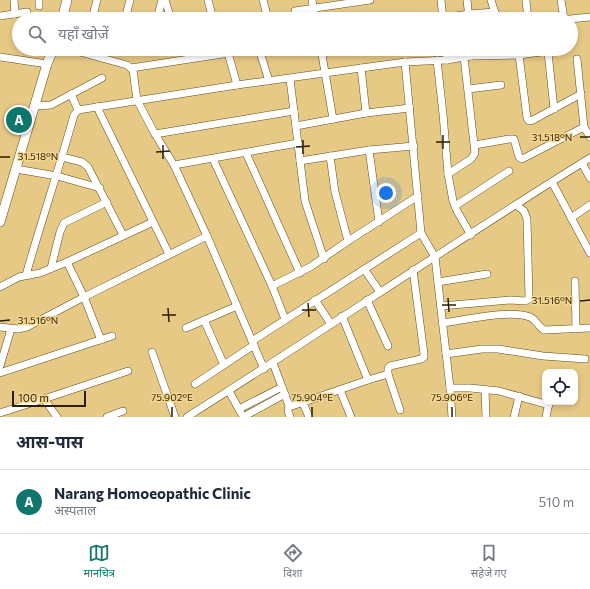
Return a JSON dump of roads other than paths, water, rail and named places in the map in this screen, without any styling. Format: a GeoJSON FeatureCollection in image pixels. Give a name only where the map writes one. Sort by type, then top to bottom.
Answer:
{"type":"FeatureCollection","features":[{"type":"Feature","properties":{"kind":"main road"},"geometry":{"type":"LineString","coordinates":[[64,12],[67,0]]}},
{"type":"Feature","properties":{"kind":"main road"},"geometry":{"type":"LineString","coordinates":[[1,217],[50,56]]}},
{"type":"Feature","properties":{"kind":"street"},"geometry":{"type":"LineString","coordinates":[[14,0],[15,12]]}},
{"type":"Feature","properties":{"kind":"street"},"geometry":{"type":"LineString","coordinates":[[93,12],[97,0]]}},
{"type":"Feature","properties":{"kind":"street"},"geometry":{"type":"LineString","coordinates":[[127,12],[130,0]]}},
{"type":"Feature","properties":{"kind":"street"},"geometry":{"type":"LineString","coordinates":[[160,12],[164,0]]}},
{"type":"Feature","properties":{"kind":"street"},"geometry":{"type":"LineString","coordinates":[[164,0],[168,12]]}},
{"type":"Feature","properties":{"kind":"street"},"geometry":{"type":"LineString","coordinates":[[208,0],[211,12]]}},
{"type":"Feature","properties":{"kind":"street"},"geometry":{"type":"LineString","coordinates":[[263,0],[266,12]]}},
{"type":"Feature","properties":{"kind":"street"},"geometry":{"type":"LineString","coordinates":[[312,0],[314,12]]}},
{"type":"Feature","properties":{"kind":"street"},"geometry":{"type":"LineString","coordinates":[[295,11],[370,0]]}},
{"type":"Feature","properties":{"kind":"street"},"geometry":{"type":"LineString","coordinates":[[441,0],[442,12]]}},
{"type":"Feature","properties":{"kind":"street"},"geometry":{"type":"LineString","coordinates":[[467,0],[468,12]]}},
{"type":"Feature","properties":{"kind":"street"},"geometry":{"type":"LineString","coordinates":[[491,0],[495,12]]}},
{"type":"Feature","properties":{"kind":"street"},"geometry":{"type":"LineString","coordinates":[[561,0],[563,12]]}},
{"type":"Feature","properties":{"kind":"street"},"geometry":{"type":"LineString","coordinates":[[526,1],[527,12]]}},
{"type":"Feature","properties":{"kind":"street"},"geometry":{"type":"LineString","coordinates":[[0,16],[12,14]]}},
{"type":"Feature","properties":{"kind":"street"},"geometry":{"type":"LineString","coordinates":[[578,18],[590,17]]}},
{"type":"Feature","properties":{"kind":"street"},"geometry":{"type":"LineString","coordinates":[[98,56],[131,68],[199,56]]}},
{"type":"Feature","properties":{"kind":"street"},"geometry":{"type":"LineString","coordinates":[[229,56],[237,85]]}},
{"type":"Feature","properties":{"kind":"street"},"geometry":{"type":"LineString","coordinates":[[261,56],[269,81]]}},
{"type":"Feature","properties":{"kind":"street"},"geometry":{"type":"LineString","coordinates":[[322,56],[333,119]]}},
{"type":"Feature","properties":{"kind":"street"},"geometry":{"type":"LineString","coordinates":[[447,56],[447,60]]}},
{"type":"Feature","properties":{"kind":"street"},"geometry":{"type":"LineString","coordinates":[[26,275],[36,238],[57,176],[74,115],[78,110],[237,85],[406,62],[447,60],[462,56]]}},
{"type":"Feature","properties":{"kind":"street"},"geometry":{"type":"LineString","coordinates":[[448,174],[474,156],[475,153],[468,89],[469,56]]}},
{"type":"Feature","properties":{"kind":"street"},"geometry":{"type":"LineString","coordinates":[[519,56],[528,120],[533,120],[581,94]]}},
{"type":"Feature","properties":{"kind":"street"},"geometry":{"type":"LineString","coordinates":[[548,56],[554,109]]}},
{"type":"Feature","properties":{"kind":"street"},"geometry":{"type":"LineString","coordinates":[[0,57],[47,64]]}},
{"type":"Feature","properties":{"kind":"street"},"geometry":{"type":"LineString","coordinates":[[577,59],[584,127],[590,137]]}},
{"type":"Feature","properties":{"kind":"street"},"geometry":{"type":"LineString","coordinates":[[437,60],[444,114],[448,174],[455,206],[471,235]]}},
{"type":"Feature","properties":{"kind":"street"},"geometry":{"type":"LineString","coordinates":[[406,62],[421,233],[435,256],[452,417]]}},
{"type":"Feature","properties":{"kind":"street"},"geometry":{"type":"LineString","coordinates":[[131,68],[134,73],[137,100],[174,165],[264,369]]}},
{"type":"Feature","properties":{"kind":"street"},"geometry":{"type":"LineString","coordinates":[[361,68],[366,113]]}},
{"type":"Feature","properties":{"kind":"street"},"geometry":{"type":"LineString","coordinates":[[36,106],[48,106],[102,78]]}},
{"type":"Feature","properties":{"kind":"street"},"geometry":{"type":"LineString","coordinates":[[290,78],[305,201],[324,259]]}},
{"type":"Feature","properties":{"kind":"street"},"geometry":{"type":"LineString","coordinates":[[468,89],[501,85]]}},
{"type":"Feature","properties":{"kind":"street"},"geometry":{"type":"LineString","coordinates":[[71,94],[78,110]]}},
{"type":"Feature","properties":{"kind":"street"},"geometry":{"type":"LineString","coordinates":[[97,107],[169,254]]}},
{"type":"Feature","properties":{"kind":"street"},"geometry":{"type":"LineString","coordinates":[[296,126],[366,113],[410,108]]}},
{"type":"Feature","properties":{"kind":"street"},"geometry":{"type":"LineString","coordinates":[[155,134],[294,110]]}},
{"type":"Feature","properties":{"kind":"street"},"geometry":{"type":"LineString","coordinates":[[475,145],[514,139],[519,157],[522,160],[584,127]]}},
{"type":"Feature","properties":{"kind":"street"},"geometry":{"type":"LineString","coordinates":[[174,165],[298,143]]}},
{"type":"Feature","properties":{"kind":"street"},"geometry":{"type":"LineString","coordinates":[[300,161],[369,150],[414,146]]}},
{"type":"Feature","properties":{"kind":"street"},"geometry":{"type":"LineString","coordinates":[[369,150],[379,222]]}},
{"type":"Feature","properties":{"kind":"street"},"geometry":{"type":"LineString","coordinates":[[246,153],[300,273]]}},
{"type":"Feature","properties":{"kind":"street"},"geometry":{"type":"LineString","coordinates":[[330,156],[335,192],[348,241]]}},
{"type":"Feature","properties":{"kind":"street"},"geometry":{"type":"LineString","coordinates":[[62,157],[86,164],[90,169],[123,235]]}},
{"type":"Feature","properties":{"kind":"street"},"geometry":{"type":"LineString","coordinates":[[187,417],[264,369],[413,270],[471,235],[590,158]]}},
{"type":"Feature","properties":{"kind":"street"},"geometry":{"type":"LineString","coordinates":[[213,159],[272,286],[285,319]]}},
{"type":"Feature","properties":{"kind":"street"},"geometry":{"type":"LineString","coordinates":[[582,163],[590,178]]}},
{"type":"Feature","properties":{"kind":"street"},"geometry":{"type":"LineString","coordinates":[[16,169],[57,176],[100,188]]}},
{"type":"Feature","properties":{"kind":"street"},"geometry":{"type":"LineString","coordinates":[[455,206],[510,171]]}},
{"type":"Feature","properties":{"kind":"street"},"geometry":{"type":"LineString","coordinates":[[552,182],[571,218],[588,243],[590,253]]}},
{"type":"Feature","properties":{"kind":"street"},"geometry":{"type":"LineString","coordinates":[[272,286],[300,273],[324,259],[348,241],[418,196]]}},
{"type":"Feature","properties":{"kind":"street"},"geometry":{"type":"LineString","coordinates":[[51,268],[60,232],[64,223],[106,202]]}},
{"type":"Feature","properties":{"kind":"street"},"geometry":{"type":"LineString","coordinates":[[441,306],[511,300],[524,301],[529,299],[527,219],[524,211],[516,205]]}},
{"type":"Feature","properties":{"kind":"street"},"geometry":{"type":"LineString","coordinates":[[571,218],[590,205]]}},
{"type":"Feature","properties":{"kind":"street"},"geometry":{"type":"LineString","coordinates":[[0,287],[20,277],[40,273],[67,262],[153,222]]}},
{"type":"Feature","properties":{"kind":"street"},"geometry":{"type":"LineString","coordinates":[[195,384],[224,365],[285,319],[421,233]]}},
{"type":"Feature","properties":{"kind":"street"},"geometry":{"type":"LineString","coordinates":[[0,327],[22,329],[27,327],[206,236]]}},
{"type":"Feature","properties":{"kind":"street"},"geometry":{"type":"LineString","coordinates":[[67,262],[84,297],[101,340]]}},
{"type":"Feature","properties":{"kind":"street"},"geometry":{"type":"LineString","coordinates":[[364,269],[380,292]]}},
{"type":"Feature","properties":{"kind":"street"},"geometry":{"type":"LineString","coordinates":[[400,410],[388,374],[388,368],[390,366],[424,357],[413,270]]}},
{"type":"Feature","properties":{"kind":"street"},"geometry":{"type":"LineString","coordinates":[[438,282],[487,274]]}},
{"type":"Feature","properties":{"kind":"street"},"geometry":{"type":"LineString","coordinates":[[575,282],[576,329]]}},
{"type":"Feature","properties":{"kind":"street"},"geometry":{"type":"LineString","coordinates":[[315,300],[331,324]]}},
{"type":"Feature","properties":{"kind":"street"},"geometry":{"type":"LineString","coordinates":[[368,300],[388,346]]}},
{"type":"Feature","properties":{"kind":"street"},"geometry":{"type":"LineString","coordinates":[[186,328],[237,306]]}},
{"type":"Feature","properties":{"kind":"street"},"geometry":{"type":"LineString","coordinates":[[443,323],[511,315],[530,317],[534,319],[539,327],[544,330],[590,328]]}},
{"type":"Feature","properties":{"kind":"street"},"geometry":{"type":"LineString","coordinates":[[342,316],[368,380]]}},
{"type":"Feature","properties":{"kind":"street"},"geometry":{"type":"LineString","coordinates":[[204,320],[224,365]]}},
{"type":"Feature","properties":{"kind":"street"},"geometry":{"type":"LineString","coordinates":[[0,366],[11,329]]}},
{"type":"Feature","properties":{"kind":"street"},"geometry":{"type":"LineString","coordinates":[[0,373],[112,336]]}},
{"type":"Feature","properties":{"kind":"street"},"geometry":{"type":"LineString","coordinates":[[446,354],[498,348],[543,356],[585,359]]}},
{"type":"Feature","properties":{"kind":"street"},"geometry":{"type":"LineString","coordinates":[[152,352],[175,417]]}},
{"type":"Feature","properties":{"kind":"street"},"geometry":{"type":"LineString","coordinates":[[273,363],[289,405],[288,411],[290,417]]}},
{"type":"Feature","properties":{"kind":"street"},"geometry":{"type":"LineString","coordinates":[[0,412],[11,413],[128,371]]}},
{"type":"Feature","properties":{"kind":"street"},"geometry":{"type":"LineString","coordinates":[[289,405],[294,406],[388,374]]}},
{"type":"Feature","properties":{"kind":"street"},"geometry":{"type":"LineString","coordinates":[[450,388],[485,390],[519,396],[542,402]]}},
{"type":"Feature","properties":{"kind":"street"},"geometry":{"type":"LineString","coordinates":[[340,390],[351,417]]}},
{"type":"Feature","properties":{"kind":"street"},"geometry":{"type":"LineString","coordinates":[[485,390],[486,417]]}},
{"type":"Feature","properties":{"kind":"street"},"geometry":{"type":"LineString","coordinates":[[229,391],[243,417],[284,391]]}},
{"type":"Feature","properties":{"kind":"street"},"geometry":{"type":"LineString","coordinates":[[239,409],[284,391]]}},
{"type":"Feature","properties":{"kind":"street"},"geometry":{"type":"LineString","coordinates":[[514,417],[519,396]]}},
{"type":"Feature","properties":{"kind":"street"},"geometry":{"type":"LineString","coordinates":[[44,400],[57,417]]}},
{"type":"Feature","properties":{"kind":"street"},"geometry":{"type":"LineString","coordinates":[[303,403],[309,417]]}},
{"type":"Feature","properties":{"kind":"street"},"geometry":{"type":"LineString","coordinates":[[546,417],[549,405]]}},
{"type":"Feature","properties":{"kind":"street"},"geometry":{"type":"LineString","coordinates":[[107,417],[123,411]]}},
{"type":"Feature","properties":{"kind":"place","name":"Narang Homoeopathic Clinic"},"geometry":{"type":"Point","coordinates":[19,120]}}]}
